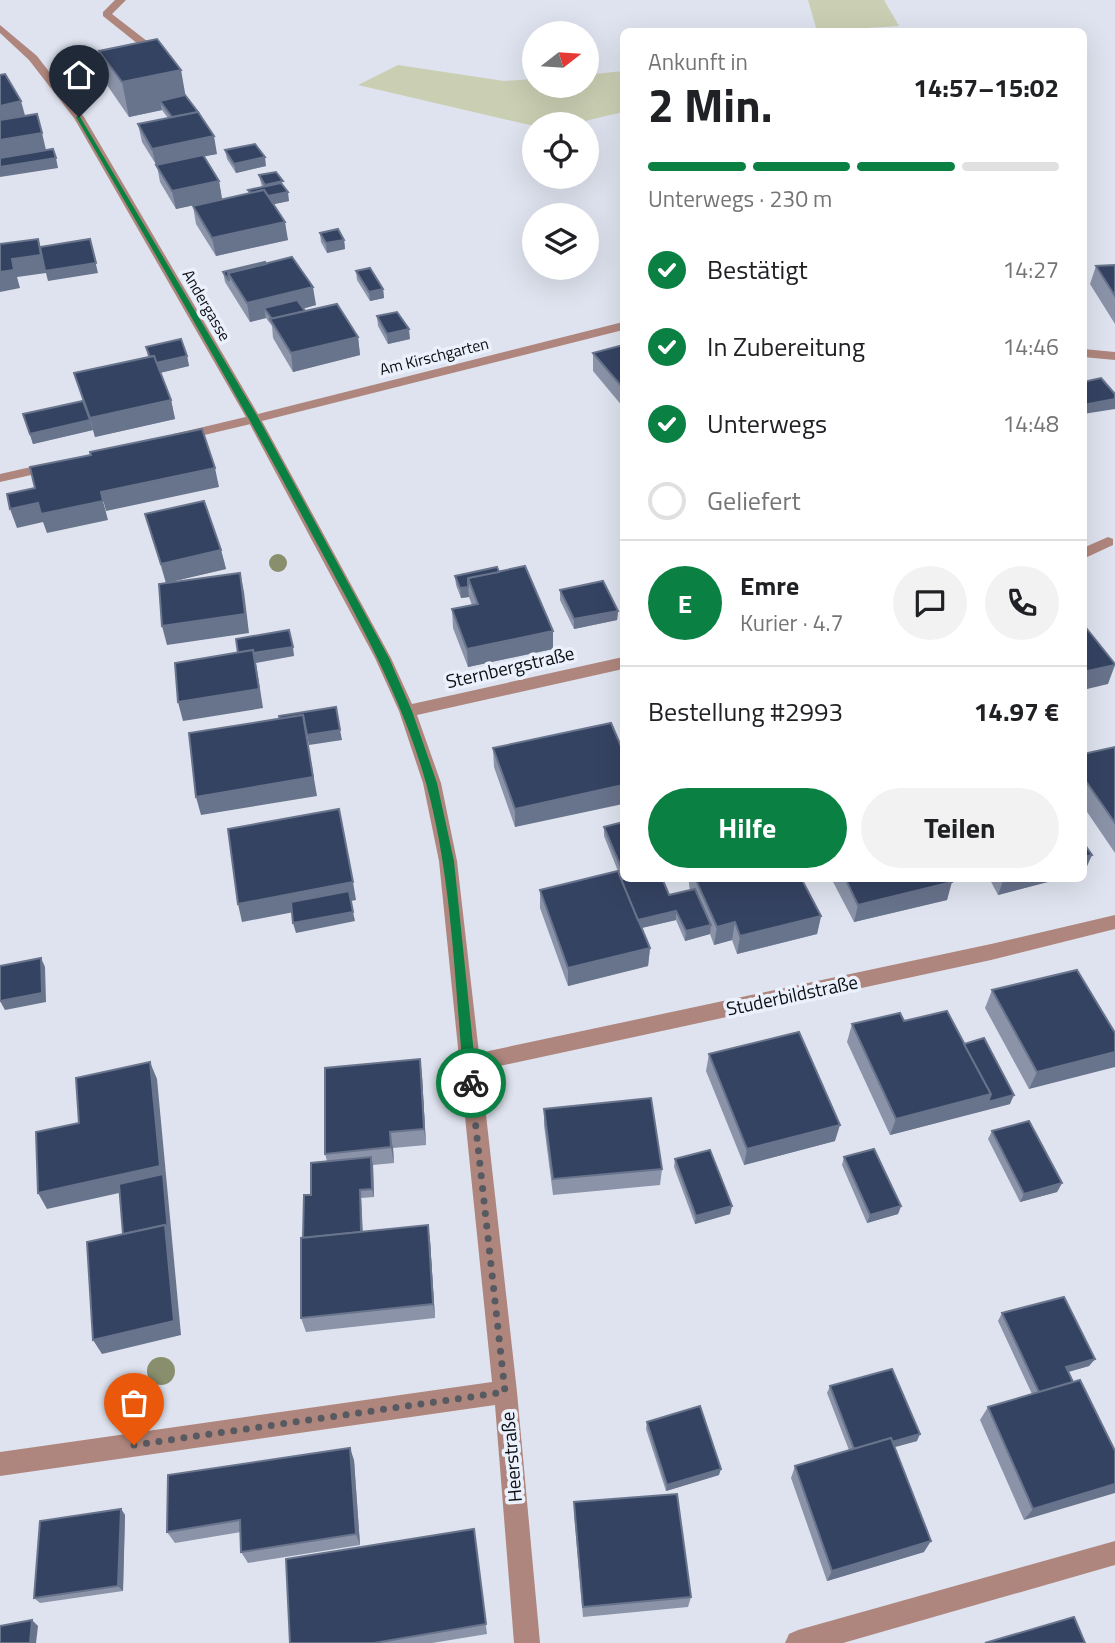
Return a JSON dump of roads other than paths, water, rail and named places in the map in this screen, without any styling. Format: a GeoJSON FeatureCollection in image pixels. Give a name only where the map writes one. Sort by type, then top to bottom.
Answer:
{"type":"FeatureCollection","features":[{"type":"Feature","properties":{"kind":"street"},"geometry":{"type":"LineString","coordinates":[[121,0],[106,14],[152,50]]}},
{"type":"Feature","properties":{"kind":"street","name":"Andergasse"},"geometry":{"type":"LineString","coordinates":[[0,28],[33,58],[79,117],[254,419],[361,617]]}},
{"type":"Feature","properties":{"kind":"street","name":"Am Kirschgarten"},"geometry":{"type":"LineString","coordinates":[[160,441],[620,327]]}},
{"type":"Feature","properties":{"kind":"street"},"geometry":{"type":"LineString","coordinates":[[1087,353],[1115,356]]}},
{"type":"Feature","properties":{"kind":"street"},"geometry":{"type":"LineString","coordinates":[[0,478],[67,463]]}},
{"type":"Feature","properties":{"kind":"street"},"geometry":{"type":"LineString","coordinates":[[1087,552],[1108,542]]}},
{"type":"Feature","properties":{"kind":"street","name":"Heerstraße"},"geometry":{"type":"LineString","coordinates":[[361,617],[407,711],[432,783],[448,861],[505,1392],[527,1643]]}},
{"type":"Feature","properties":{"kind":"street","name":"Sternbergstraße"},"geometry":{"type":"LineString","coordinates":[[407,711],[620,664]]}},
{"type":"Feature","properties":{"kind":"street","name":"Studerbildstraße"},"geometry":{"type":"LineString","coordinates":[[469,1063],[991,952],[1115,922]]}},
{"type":"Feature","properties":{"kind":"street"},"geometry":{"type":"LineString","coordinates":[[0,1464],[505,1392]]}},
{"type":"Feature","properties":{"kind":"street"},"geometry":{"type":"LineString","coordinates":[[798,1643],[1115,1553]]}}]}
